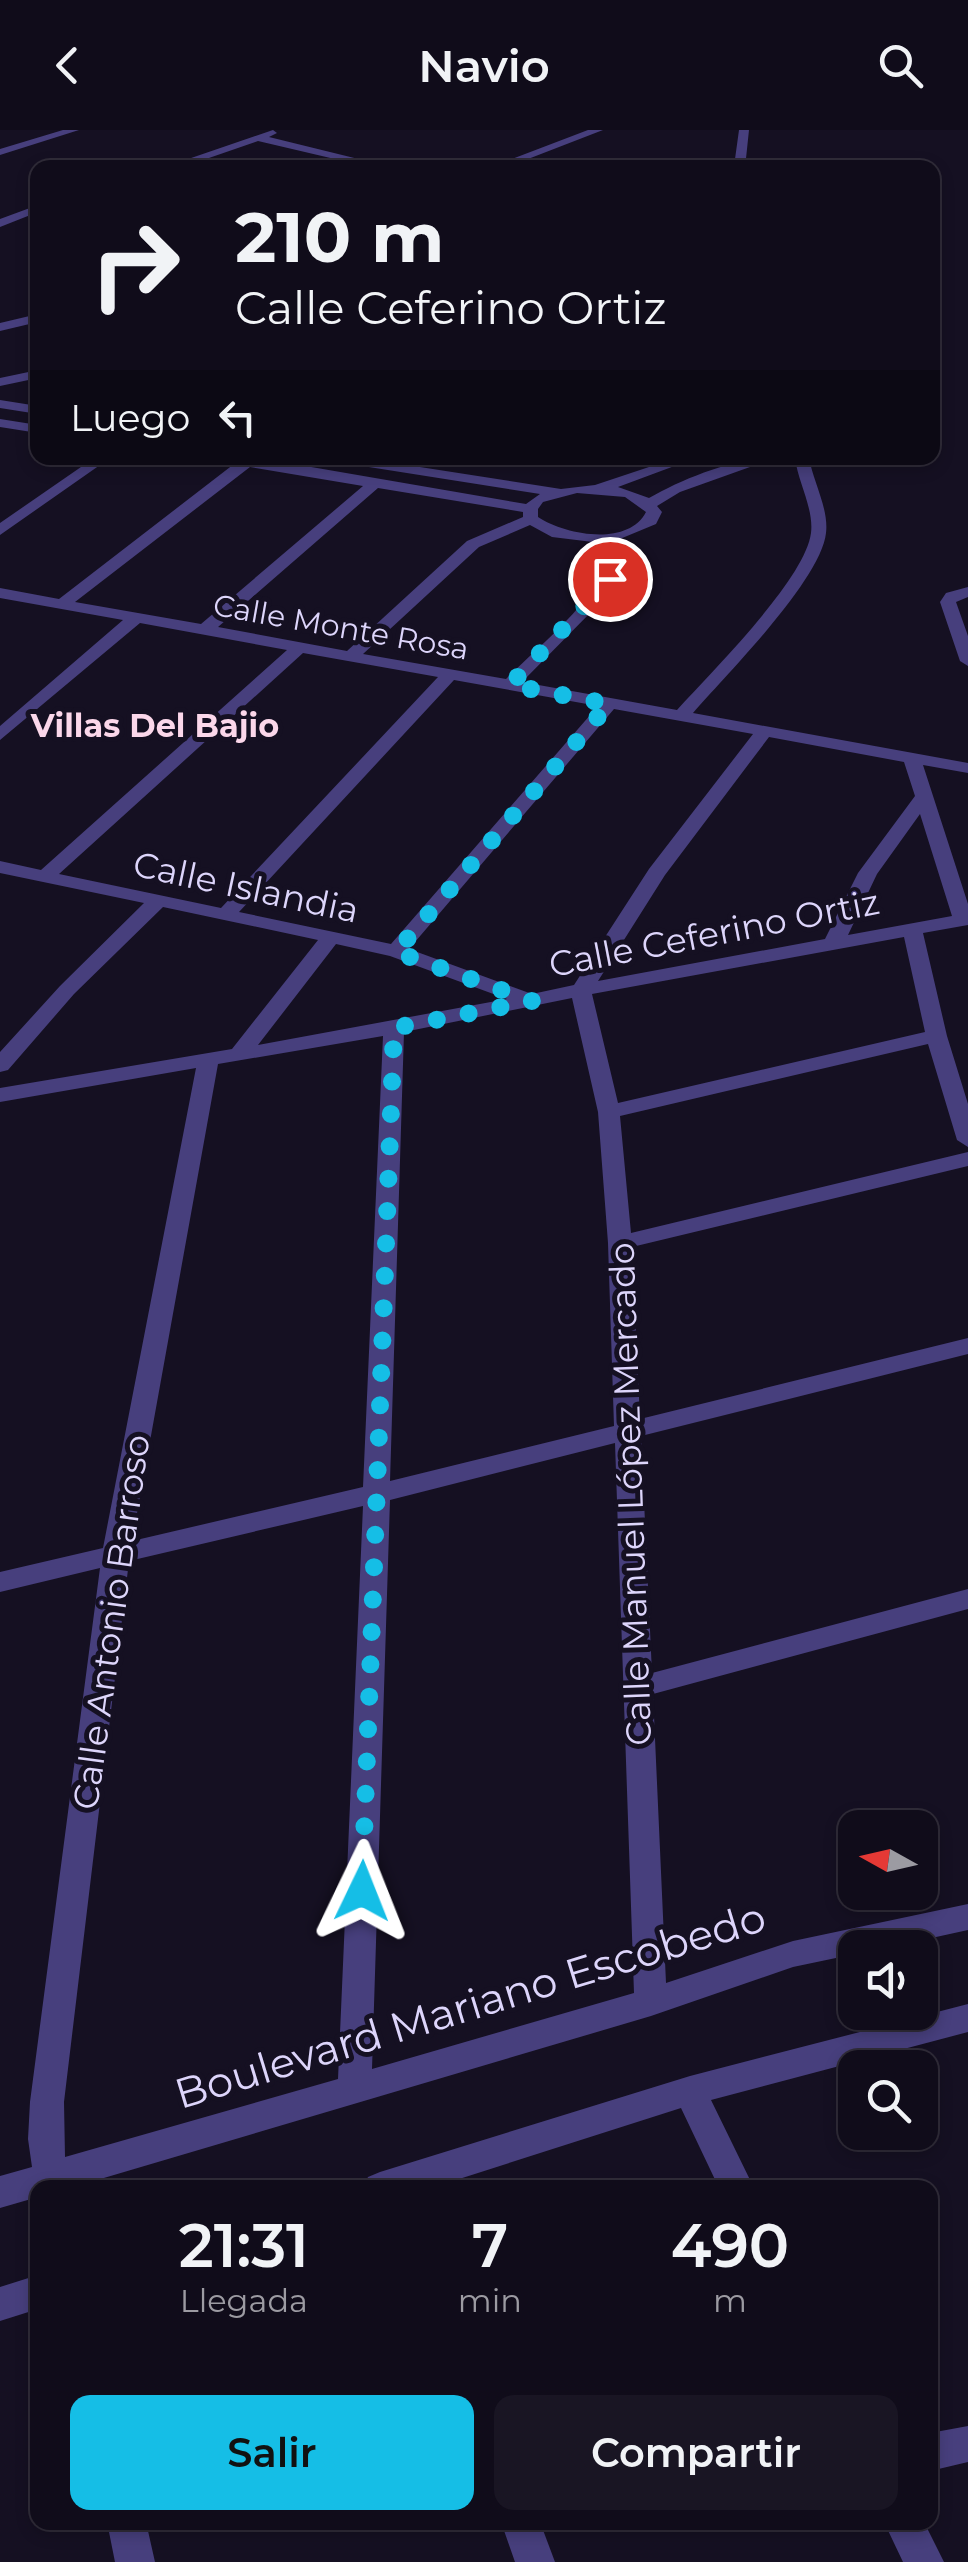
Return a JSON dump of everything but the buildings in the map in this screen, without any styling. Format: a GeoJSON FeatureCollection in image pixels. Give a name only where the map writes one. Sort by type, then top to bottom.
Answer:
{"type":"FeatureCollection","features":[{"type":"Feature","properties":{"kind":"street"},"geometry":{"type":"LineString","coordinates":[[0,152],[74,130]]}},
{"type":"Feature","properties":{"kind":"street"},"geometry":{"type":"LineString","coordinates":[[191,160],[281,130]]}},
{"type":"Feature","properties":{"kind":"street"},"geometry":{"type":"LineString","coordinates":[[515,160],[598,130]]}},
{"type":"Feature","properties":{"kind":"street"},"geometry":{"type":"LineString","coordinates":[[740,160],[743,130]]}},
{"type":"Feature","properties":{"kind":"street"},"geometry":{"type":"LineString","coordinates":[[257,138],[355,160]]}},
{"type":"Feature","properties":{"kind":"street"},"geometry":{"type":"LineString","coordinates":[[0,223],[30,211]]}},
{"type":"Feature","properties":{"kind":"street"},"geometry":{"type":"LineString","coordinates":[[0,223],[19,228]]}},
{"type":"Feature","properties":{"kind":"street"},"geometry":{"type":"LineString","coordinates":[[0,327],[30,320]]}},
{"type":"Feature","properties":{"kind":"street"},"geometry":{"type":"LineString","coordinates":[[0,382],[30,376]]}},
{"type":"Feature","properties":{"kind":"street"},"geometry":{"type":"LineString","coordinates":[[0,404],[30,409]]}},
{"type":"Feature","properties":{"kind":"street"},"geometry":{"type":"LineString","coordinates":[[0,423],[30,428]]}},
{"type":"Feature","properties":{"kind":"street"},"geometry":{"type":"LineString","coordinates":[[0,530],[93,465]]}},
{"type":"Feature","properties":{"kind":"street"},"geometry":{"type":"LineString","coordinates":[[61,605],[243,465]]}},
{"type":"Feature","properties":{"kind":"street"},"geometry":{"type":"LineString","coordinates":[[277,465],[530,514],[567,535],[604,537],[641,528],[654,512],[637,497],[599,488]]}},
{"type":"Feature","properties":{"kind":"street"},"geometry":{"type":"LineString","coordinates":[[382,465],[556,492],[599,488],[669,465]]}},
{"type":"Feature","properties":{"kind":"street"},"geometry":{"type":"LineString","coordinates":[[648,504],[675,490],[748,465]]}},
{"type":"Feature","properties":{"kind":"street"},"geometry":{"type":"LineString","coordinates":[[681,716],[781,599],[813,552],[820,537],[804,465]]}},
{"type":"Feature","properties":{"kind":"street"},"geometry":{"type":"LineString","coordinates":[[205,630],[375,483]]}},
{"type":"Feature","properties":{"kind":"street"},"geometry":{"type":"LineString","coordinates":[[352,656],[473,544],[530,514],[538,499],[556,492]]}},
{"type":"Feature","properties":{"kind":"street"},"geometry":{"type":"LineString","coordinates":[[510,685],[610,579],[619,556],[604,537]]}},
{"type":"Feature","properties":{"kind":"street","name":"Calle Monte Rosa"},"geometry":{"type":"LineString","coordinates":[[0,593],[968,768]]}},
{"type":"Feature","properties":{"kind":"street"},"geometry":{"type":"LineString","coordinates":[[960,594],[949,612],[968,661]]}},
{"type":"Feature","properties":{"kind":"street"},"geometry":{"type":"LineString","coordinates":[[0,735],[136,618]]}},
{"type":"Feature","properties":{"kind":"street"},"geometry":{"type":"LineString","coordinates":[[44,878],[300,646]]}},
{"type":"Feature","properties":{"kind":"street"},"geometry":{"type":"LineString","coordinates":[[225,914],[450,675]]}},
{"type":"Feature","properties":{"kind":"street"},"geometry":{"type":"LineString","coordinates":[[396,952],[609,704]]}},
{"type":"Feature","properties":{"kind":"street"},"geometry":{"type":"LineString","coordinates":[[581,990],[656,874],[766,730]]}},
{"type":"Feature","properties":{"kind":"street"},"geometry":{"type":"LineString","coordinates":[[912,758],[922,799],[966,919]]}},
{"type":"Feature","properties":{"kind":"street"},"geometry":{"type":"LineString","coordinates":[[834,942],[868,874],[922,799]]}},
{"type":"Feature","properties":{"kind":"street","name":"Calle Islandia"},"geometry":{"type":"LineString","coordinates":[[0,867],[396,952],[532,1001]]}},
{"type":"Feature","properties":{"kind":"street"},"geometry":{"type":"LineString","coordinates":[[0,1065],[66,990],[158,901]]}},
{"type":"Feature","properties":{"kind":"street","name":"Calle Ceferino Ortiz"},"geometry":{"type":"LineString","coordinates":[[0,1096],[394,1028],[966,919]]}},
{"type":"Feature","properties":{"kind":"street"},"geometry":{"type":"LineString","coordinates":[[912,929],[936,1036],[968,1140]]}},
{"type":"Feature","properties":{"kind":"street"},"geometry":{"type":"LineString","coordinates":[[240,1054],[330,938]]}},
{"type":"Feature","properties":{"kind":"street","name":"Calle Manuel López Mercado"},"geometry":{"type":"LineString","coordinates":[[581,990],[610,1112],[620,1243],[631,1430],[637,1688],[651,2002]]}},
{"type":"Feature","properties":{"kind":"street"},"geometry":{"type":"LineString","coordinates":[[354,2090],[394,1028]]}},
{"type":"Feature","properties":{"kind":"street"},"geometry":{"type":"LineString","coordinates":[[610,1112],[936,1036]]}},
{"type":"Feature","properties":{"kind":"street","name":"Calle Antonio Barroso"},"geometry":{"type":"LineString","coordinates":[[52,2180],[45,2139],[47,2102],[116,1554],[208,1060]]}},
{"type":"Feature","properties":{"kind":"street"},"geometry":{"type":"LineString","coordinates":[[620,1243],[968,1159]]}},
{"type":"Feature","properties":{"kind":"street"},"geometry":{"type":"LineString","coordinates":[[0,1582],[378,1494],[968,1346]]}},
{"type":"Feature","properties":{"kind":"street"},"geometry":{"type":"LineString","coordinates":[[637,1688],[968,1598]]}},
{"type":"Feature","properties":{"kind":"street","name":"Boulevard Mariano Escobedo"},"geometry":{"type":"LineString","coordinates":[[59,2180],[651,2002],[793,1954],[968,1916]]}},
{"type":"Feature","properties":{"kind":"street"},"geometry":{"type":"LineString","coordinates":[[407,2180],[690,2091],[968,2018]]}},
{"type":"Feature","properties":{"kind":"street"},"geometry":{"type":"LineString","coordinates":[[690,2091],[734,2180]]}},
{"type":"Feature","properties":{"kind":"street","name":"Boulevard Mariano Escobedo"},"geometry":{"type":"LineString","coordinates":[[0,2192],[30,2186]]}},
{"type":"Feature","properties":{"kind":"street"},"geometry":{"type":"LineString","coordinates":[[0,2304],[30,2295]]}},
{"type":"Feature","properties":{"kind":"street"},"geometry":{"type":"LineString","coordinates":[[938,2450],[968,2444]]}},
{"type":"Feature","properties":{"kind":"street"},"geometry":{"type":"LineString","coordinates":[[128,2530],[135,2562]]}},
{"type":"Feature","properties":{"kind":"street"},"geometry":{"type":"LineString","coordinates":[[523,2530],[536,2562]]}},
{"type":"Feature","properties":{"kind":"street"},"geometry":{"type":"LineString","coordinates":[[908,2530],[924,2562]]}},
{"type":"Feature","properties":{"kind":"district","name":"Villas Del Bajio"},"geometry":{"type":"Point","coordinates":[155,725]}},
{"type":"Feature","properties":{"kind":"route"},"geometry":{"type":"LineString","coordinates":[[362,1891],[394,1028],[532,1001],[396,952],[609,704],[510,685],[610,579]]}}]}
